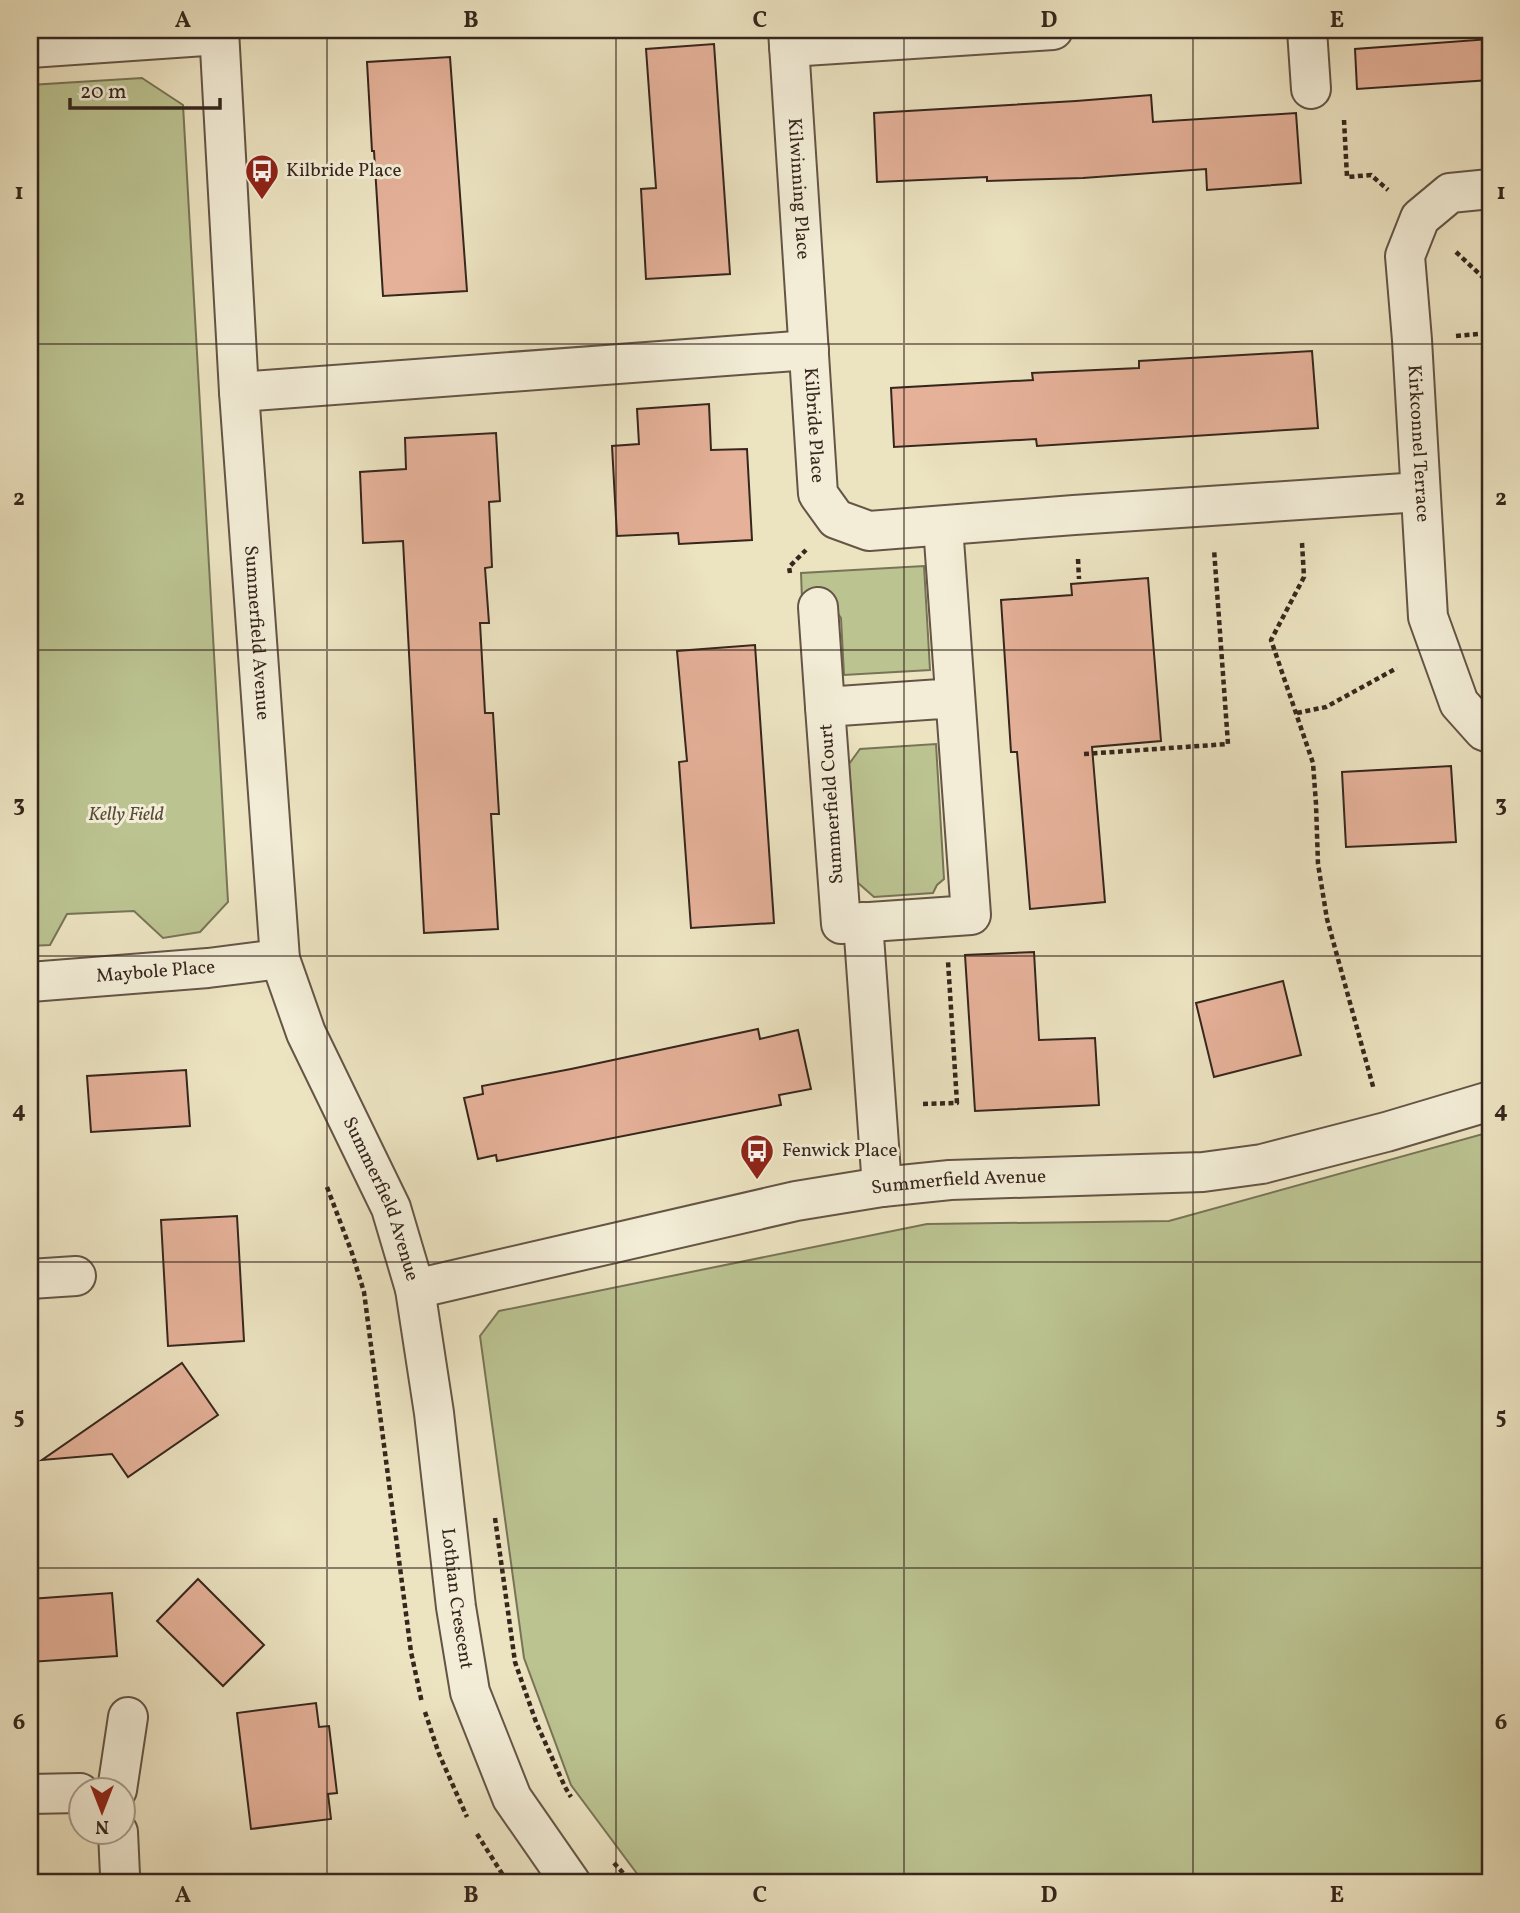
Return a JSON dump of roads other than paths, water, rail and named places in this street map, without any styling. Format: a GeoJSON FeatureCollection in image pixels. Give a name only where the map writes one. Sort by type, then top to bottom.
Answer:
{"type":"FeatureCollection","features":[{"type":"Feature","properties":{"kind":"street"},"geometry":{"type":"LineString","coordinates":[[789,38],[1053,30]]}},
{"type":"Feature","properties":{"kind":"street"},"geometry":{"type":"LineString","coordinates":[[1307,30],[1311,89]]}},
{"type":"Feature","properties":{"kind":"street"},"geometry":{"type":"LineString","coordinates":[[30,48],[219,32]]}},
{"type":"Feature","properties":{"kind":"street","name":"Summerfield Avenue"},"geometry":{"type":"LineString","coordinates":[[219,32],[239,393],[280,959],[306,1033],[391,1208],[415,1289],[796,1201],[882,1187],[950,1180],[1203,1172],[1262,1164],[1386,1132],[1490,1101]]}},
{"type":"Feature","properties":{"kind":"street","name":"Kilwinning Place"},"geometry":{"type":"LineString","coordinates":[[789,38],[809,350]]}},
{"type":"Feature","properties":{"kind":"street","name":"Kirkconnel Terrace"},"geometry":{"type":"LineString","coordinates":[[1490,189],[1450,193],[1420,218],[1405,256],[1428,617],[1459,703],[1484,731],[1490,733]]}},
{"type":"Feature","properties":{"kind":"street","name":"Kilbride Place"},"geometry":{"type":"LineString","coordinates":[[239,393],[809,350],[818,494],[836,519],[869,531],[1420,492]]}},
{"type":"Feature","properties":{"kind":"street","name":"Summerfield Court"},"geometry":{"type":"LineString","coordinates":[[943,526],[956,698],[971,915],[841,924],[825,707],[956,698]]}},
{"type":"Feature","properties":{"kind":"street"},"geometry":{"type":"LineString","coordinates":[[818,607],[825,707]]}},
{"type":"Feature","properties":{"kind":"street"},"geometry":{"type":"LineString","coordinates":[[863,922],[882,1187]]}},
{"type":"Feature","properties":{"kind":"street","name":"Maybole Place"},"geometry":{"type":"LineString","coordinates":[[30,982],[208,968],[280,959]]}},
{"type":"Feature","properties":{"kind":"street"},"geometry":{"type":"LineString","coordinates":[[30,1279],[76,1276]]}},
{"type":"Feature","properties":{"kind":"street","name":"Lothian Crescent"},"geometry":{"type":"LineString","coordinates":[[415,1289],[434,1413],[456,1607],[470,1692],[512,1798],[571,1883]]}},
{"type":"Feature","properties":{"kind":"street"},"geometry":{"type":"LineString","coordinates":[[119,1776],[128,1717]]}},
{"type":"Feature","properties":{"kind":"street"},"geometry":{"type":"LineString","coordinates":[[30,1794],[66,1793]]}},
{"type":"Feature","properties":{"kind":"street"},"geometry":{"type":"LineString","coordinates":[[119,1846],[120,1875]]}},
{"type":"Feature","properties":{"kind":"place","name":"Kilbride Place"},"geometry":{"type":"Point","coordinates":[262,201]}},
{"type":"Feature","properties":{"kind":"place","name":"Fenwick Place"},"geometry":{"type":"Point","coordinates":[757,1181]}},
{"type":"Feature","properties":{"kind":"park label","name":"Kelly Field"},"geometry":{"type":"Point","coordinates":[126,815]}}]}
